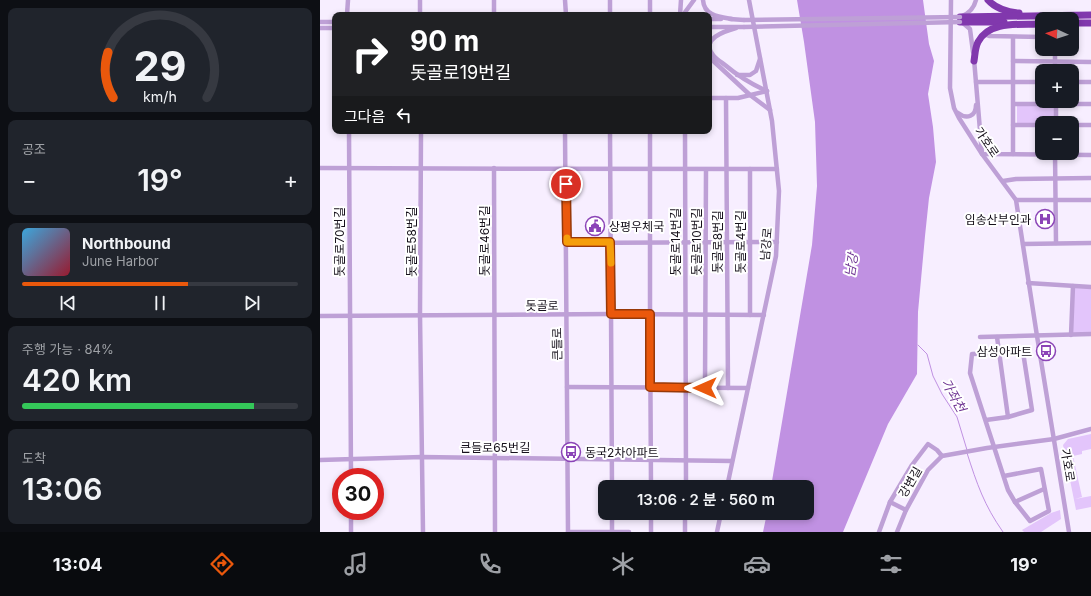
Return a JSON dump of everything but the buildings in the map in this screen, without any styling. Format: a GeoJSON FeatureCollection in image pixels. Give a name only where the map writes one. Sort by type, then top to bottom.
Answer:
{"type":"FeatureCollection","features":[{"type":"Feature","properties":{"kind":"highway"},"geometry":{"type":"LineString","coordinates":[[988,0],[998,8],[1006,11],[1035,14]]}},
{"type":"Feature","properties":{"kind":"highway"},"geometry":{"type":"LineString","coordinates":[[1079,15],[1091,15]]}},
{"type":"Feature","properties":{"kind":"highway"},"geometry":{"type":"LineString","coordinates":[[960,20],[1035,16]]}},
{"type":"Feature","properties":{"kind":"highway"},"geometry":{"type":"LineString","coordinates":[[960,20],[1035,24]]}},
{"type":"Feature","properties":{"kind":"highway"},"geometry":{"type":"LineString","coordinates":[[1079,23],[1091,23]]}},
{"type":"Feature","properties":{"kind":"highway"},"geometry":{"type":"LineString","coordinates":[[974,61],[975,49],[984,34],[998,26],[1035,24]]}},
{"type":"Feature","properties":{"kind":"street"},"geometry":{"type":"LineString","coordinates":[[347,12],[348,0]]}},
{"type":"Feature","properties":{"kind":"street"},"geometry":{"type":"LineString","coordinates":[[420,0],[420,12]]}},
{"type":"Feature","properties":{"kind":"street"},"geometry":{"type":"LineString","coordinates":[[494,0],[494,12]]}},
{"type":"Feature","properties":{"kind":"street"},"geometry":{"type":"LineString","coordinates":[[565,0],[566,12]]}},
{"type":"Feature","properties":{"kind":"street"},"geometry":{"type":"LineString","coordinates":[[610,0],[610,12]]}},
{"type":"Feature","properties":{"kind":"street"},"geometry":{"type":"LineString","coordinates":[[650,0],[650,12]]}},
{"type":"Feature","properties":{"kind":"street"},"geometry":{"type":"LineString","coordinates":[[681,12],[682,0]]}},
{"type":"Feature","properties":{"kind":"street"},"geometry":{"type":"LineString","coordinates":[[684,12],[694,0]]}},
{"type":"Feature","properties":{"kind":"street"},"geometry":{"type":"LineString","coordinates":[[703,0],[708,12]]}},
{"type":"Feature","properties":{"kind":"street","name":"남강로"},"geometry":{"type":"LineString","coordinates":[[728,480],[776,256],[780,192],[767,91],[749,0]]}},
{"type":"Feature","properties":{"kind":"street","name":"가호로"},"geometry":{"type":"LineString","coordinates":[[951,0],[951,98],[956,112],[982,154],[1016,200],[1028,283],[1069,532]]}},
{"type":"Feature","properties":{"kind":"street"},"geometry":{"type":"LineString","coordinates":[[712,28],[960,20],[971,12],[976,0]]}},
{"type":"Feature","properties":{"kind":"street"},"geometry":{"type":"LineString","coordinates":[[712,14],[732,20]]}},
{"type":"Feature","properties":{"kind":"street"},"geometry":{"type":"LineString","coordinates":[[712,19],[960,20],[970,29],[982,154],[1035,154]]}},
{"type":"Feature","properties":{"kind":"street"},"geometry":{"type":"LineString","coordinates":[[320,22],[332,22]]}},
{"type":"Feature","properties":{"kind":"street"},"geometry":{"type":"LineString","coordinates":[[320,28],[332,28]]}},
{"type":"Feature","properties":{"kind":"street"},"geometry":{"type":"LineString","coordinates":[[712,40],[718,34],[736,28]]}},
{"type":"Feature","properties":{"kind":"street"},"geometry":{"type":"LineString","coordinates":[[984,34],[989,36],[1035,37]]}},
{"type":"Feature","properties":{"kind":"street"},"geometry":{"type":"LineString","coordinates":[[1013,37],[1013,154]]}},
{"type":"Feature","properties":{"kind":"street"},"geometry":{"type":"LineString","coordinates":[[712,54],[736,75],[767,91]]}},
{"type":"Feature","properties":{"kind":"street"},"geometry":{"type":"LineString","coordinates":[[736,75],[750,75],[756,71],[760,56]]}},
{"type":"Feature","properties":{"kind":"street"},"geometry":{"type":"LineString","coordinates":[[1055,56],[1055,62]]}},
{"type":"Feature","properties":{"kind":"street"},"geometry":{"type":"LineString","coordinates":[[712,60],[750,95],[770,110]]}},
{"type":"Feature","properties":{"kind":"street"},"geometry":{"type":"LineString","coordinates":[[1013,61],[1091,62]]}},
{"type":"Feature","properties":{"kind":"street"},"geometry":{"type":"LineString","coordinates":[[976,82],[1035,82]]}},
{"type":"Feature","properties":{"kind":"street"},"geometry":{"type":"LineString","coordinates":[[1079,82],[1091,82]]}},
{"type":"Feature","properties":{"kind":"street"},"geometry":{"type":"LineString","coordinates":[[712,98],[738,98],[767,91]]}},
{"type":"Feature","properties":{"kind":"street"},"geometry":{"type":"LineString","coordinates":[[956,112],[961,116],[971,116],[976,109],[977,91]]}},
{"type":"Feature","properties":{"kind":"street","name":"돗골로8번길"},"geometry":{"type":"LineString","coordinates":[[726,98],[728,388]]}},
{"type":"Feature","properties":{"kind":"street"},"geometry":{"type":"LineString","coordinates":[[1014,104],[1035,103]]}},
{"type":"Feature","properties":{"kind":"street"},"geometry":{"type":"LineString","coordinates":[[1079,103],[1091,104]]}},
{"type":"Feature","properties":{"kind":"street"},"geometry":{"type":"LineString","coordinates":[[1014,125],[1035,125]]}},
{"type":"Feature","properties":{"kind":"street"},"geometry":{"type":"LineString","coordinates":[[1079,125],[1091,125]]}},
{"type":"Feature","properties":{"kind":"street","name":"돗골로70번길"},"geometry":{"type":"LineString","coordinates":[[349,134],[351,468]]}},
{"type":"Feature","properties":{"kind":"street","name":"돗골로58번길"},"geometry":{"type":"LineString","coordinates":[[421,134],[420,316],[423,532]]}},
{"type":"Feature","properties":{"kind":"street","name":"큰들로"},"geometry":{"type":"LineString","coordinates":[[565,134],[568,532]]}},
{"type":"Feature","properties":{"kind":"street"},"geometry":{"type":"LineString","coordinates":[[610,134],[612,480]]}},
{"type":"Feature","properties":{"kind":"street"},"geometry":{"type":"LineString","coordinates":[[650,134],[651,480]]}},
{"type":"Feature","properties":{"kind":"street","name":"돗골로14번길"},"geometry":{"type":"LineString","coordinates":[[685,134],[686,480]]}},
{"type":"Feature","properties":{"kind":"street"},"geometry":{"type":"LineString","coordinates":[[1079,155],[1091,155]]}},
{"type":"Feature","properties":{"kind":"street"},"geometry":{"type":"LineString","coordinates":[[1056,160],[1056,244]]}},
{"type":"Feature","properties":{"kind":"street"},"geometry":{"type":"LineString","coordinates":[[320,168],[610,170],[777,169]]}},
{"type":"Feature","properties":{"kind":"street","name":"돗골로46번길"},"geometry":{"type":"LineString","coordinates":[[494,168],[496,532]]}},
{"type":"Feature","properties":{"kind":"street","name":"돗골로4번길"},"geometry":{"type":"LineString","coordinates":[[750,169],[750,315]]}},
{"type":"Feature","properties":{"kind":"street","name":"돗골로10번길"},"geometry":{"type":"LineString","coordinates":[[705,388],[706,170]]}},
{"type":"Feature","properties":{"kind":"street"},"geometry":{"type":"LineString","coordinates":[[1003,181],[1016,178],[1091,178]]}},
{"type":"Feature","properties":{"kind":"street"},"geometry":{"type":"LineString","coordinates":[[1016,200],[1091,200]]}},
{"type":"Feature","properties":{"kind":"street"},"geometry":{"type":"LineString","coordinates":[[567,242],[777,242]]}},
{"type":"Feature","properties":{"kind":"street"},"geometry":{"type":"LineString","coordinates":[[1023,244],[1091,243]]}},
{"type":"Feature","properties":{"kind":"street"},"geometry":{"type":"LineString","coordinates":[[1028,283],[1091,287]]}},
{"type":"Feature","properties":{"kind":"street"},"geometry":{"type":"LineString","coordinates":[[1071,335],[1073,286]]}},
{"type":"Feature","properties":{"kind":"street","name":"돗골로"},"geometry":{"type":"LineString","coordinates":[[320,316],[567,314],[764,316]]}},
{"type":"Feature","properties":{"kind":"street"},"geometry":{"type":"LineString","coordinates":[[980,337],[1091,334]]}},
{"type":"Feature","properties":{"kind":"street"},"geometry":{"type":"LineString","coordinates":[[997,337],[1008,417]]}},
{"type":"Feature","properties":{"kind":"street"},"geometry":{"type":"LineString","coordinates":[[986,420],[1008,417],[1032,410],[1023,352],[972,354],[970,374],[1008,490],[1015,502],[1030,521],[1049,511],[1040,469],[1004,476]]}},
{"type":"Feature","properties":{"kind":"street"},"geometry":{"type":"LineString","coordinates":[[568,387],[748,388]]}},
{"type":"Feature","properties":{"kind":"street"},"geometry":{"type":"LineString","coordinates":[[879,532],[890,502],[912,465],[928,444],[937,450],[942,456],[1054,439],[1091,429]]}},
{"type":"Feature","properties":{"kind":"street","name":"강변길"},"geometry":{"type":"LineString","coordinates":[[897,532],[906,510],[928,470],[942,456]]}},
{"type":"Feature","properties":{"kind":"street","name":"큰들로65번길"},"geometry":{"type":"LineString","coordinates":[[320,460],[422,457],[496,457],[732,461]]}},
{"type":"Feature","properties":{"kind":"street"},"geometry":{"type":"LineString","coordinates":[[1015,502],[1044,489]]}},
{"type":"Feature","properties":{"kind":"street"},"geometry":{"type":"LineString","coordinates":[[890,502],[906,510]]}},
{"type":"Feature","properties":{"kind":"street"},"geometry":{"type":"LineString","coordinates":[[351,520],[351,532]]}},
{"type":"Feature","properties":{"kind":"street"},"geometry":{"type":"LineString","coordinates":[[612,520],[612,532]]}},
{"type":"Feature","properties":{"kind":"street"},"geometry":{"type":"LineString","coordinates":[[651,520],[651,532]]}},
{"type":"Feature","properties":{"kind":"street"},"geometry":{"type":"LineString","coordinates":[[685,520],[685,532]]}},
{"type":"Feature","properties":{"kind":"street"},"geometry":{"type":"LineString","coordinates":[[717,532],[720,520]]}},
{"type":"Feature","properties":{"kind":"street"},"geometry":{"type":"LineString","coordinates":[[568,532],[629,532]]}},
{"type":"Feature","properties":{"kind":"shaded area"},"geometry":{"type":"Polygon","coordinates":[[[1017,106],[1054,108],[1054,116],[1035,116],[1035,123],[1017,123],[1017,106]]]}},
{"type":"Feature","properties":{"kind":"shaded area"},"geometry":{"type":"Polygon","coordinates":[[[1073,287],[1091,288],[1091,333],[1072,334],[1073,287]]]}},
{"type":"Feature","properties":{"kind":"shaded area"},"geometry":{"type":"Polygon","coordinates":[[[1091,434],[1091,449],[1082,451],[1082,454],[1073,456],[1082,497],[1075,499],[1091,496],[1091,507],[1076,510],[1063,445],[1068,439],[1091,434]]]}},
{"type":"Feature","properties":{"kind":"shaded area"},"geometry":{"type":"Polygon","coordinates":[[[1060,510],[1061,519],[1041,532],[1024,532],[1022,530],[1051,513],[1060,510]]]}},
{"type":"Feature","properties":{"kind":"water","name":"남강"},"geometry":{"type":"Polygon","coordinates":[[[797,0],[923,0],[929,44],[934,61],[928,94],[936,162],[929,198],[918,312],[917,374],[888,424],[843,532],[763,532],[766,520],[814,520],[814,480],[772,480],[812,245],[817,186],[815,122],[797,0]]]}},
{"type":"Feature","properties":{"kind":"waterway","name":"가좌천"},"geometry":{"type":"LineString","coordinates":[[918,345],[927,354],[933,376],[942,394],[957,417],[967,450]]}},
{"type":"Feature","properties":{"kind":"waterway","name":"가좌천"},"geometry":{"type":"LineString","coordinates":[[967,453],[982,494],[991,513],[1003,532]]}},
{"type":"Feature","properties":{"kind":"slow traffic"},"geometry":{"type":"LineString","coordinates":[[567,238],[567,242],[610,242],[611,263]]}},
{"type":"Feature","properties":{"kind":"place","name":"임송산부인과"},"geometry":{"type":"Point","coordinates":[1045,219]}},
{"type":"Feature","properties":{"kind":"place","name":"상평우체국"},"geometry":{"type":"Point","coordinates":[595,226]}},
{"type":"Feature","properties":{"kind":"place","name":"삼성아파트"},"geometry":{"type":"Point","coordinates":[1046,351]}},
{"type":"Feature","properties":{"kind":"place","name":"동국2차아파트"},"geometry":{"type":"Point","coordinates":[571,452]}},
{"type":"Feature","properties":{"kind":"route"},"geometry":{"type":"LineString","coordinates":[[566,184],[567,242],[610,242],[611,314],[650,314],[650,387],[705,388]]}}]}
